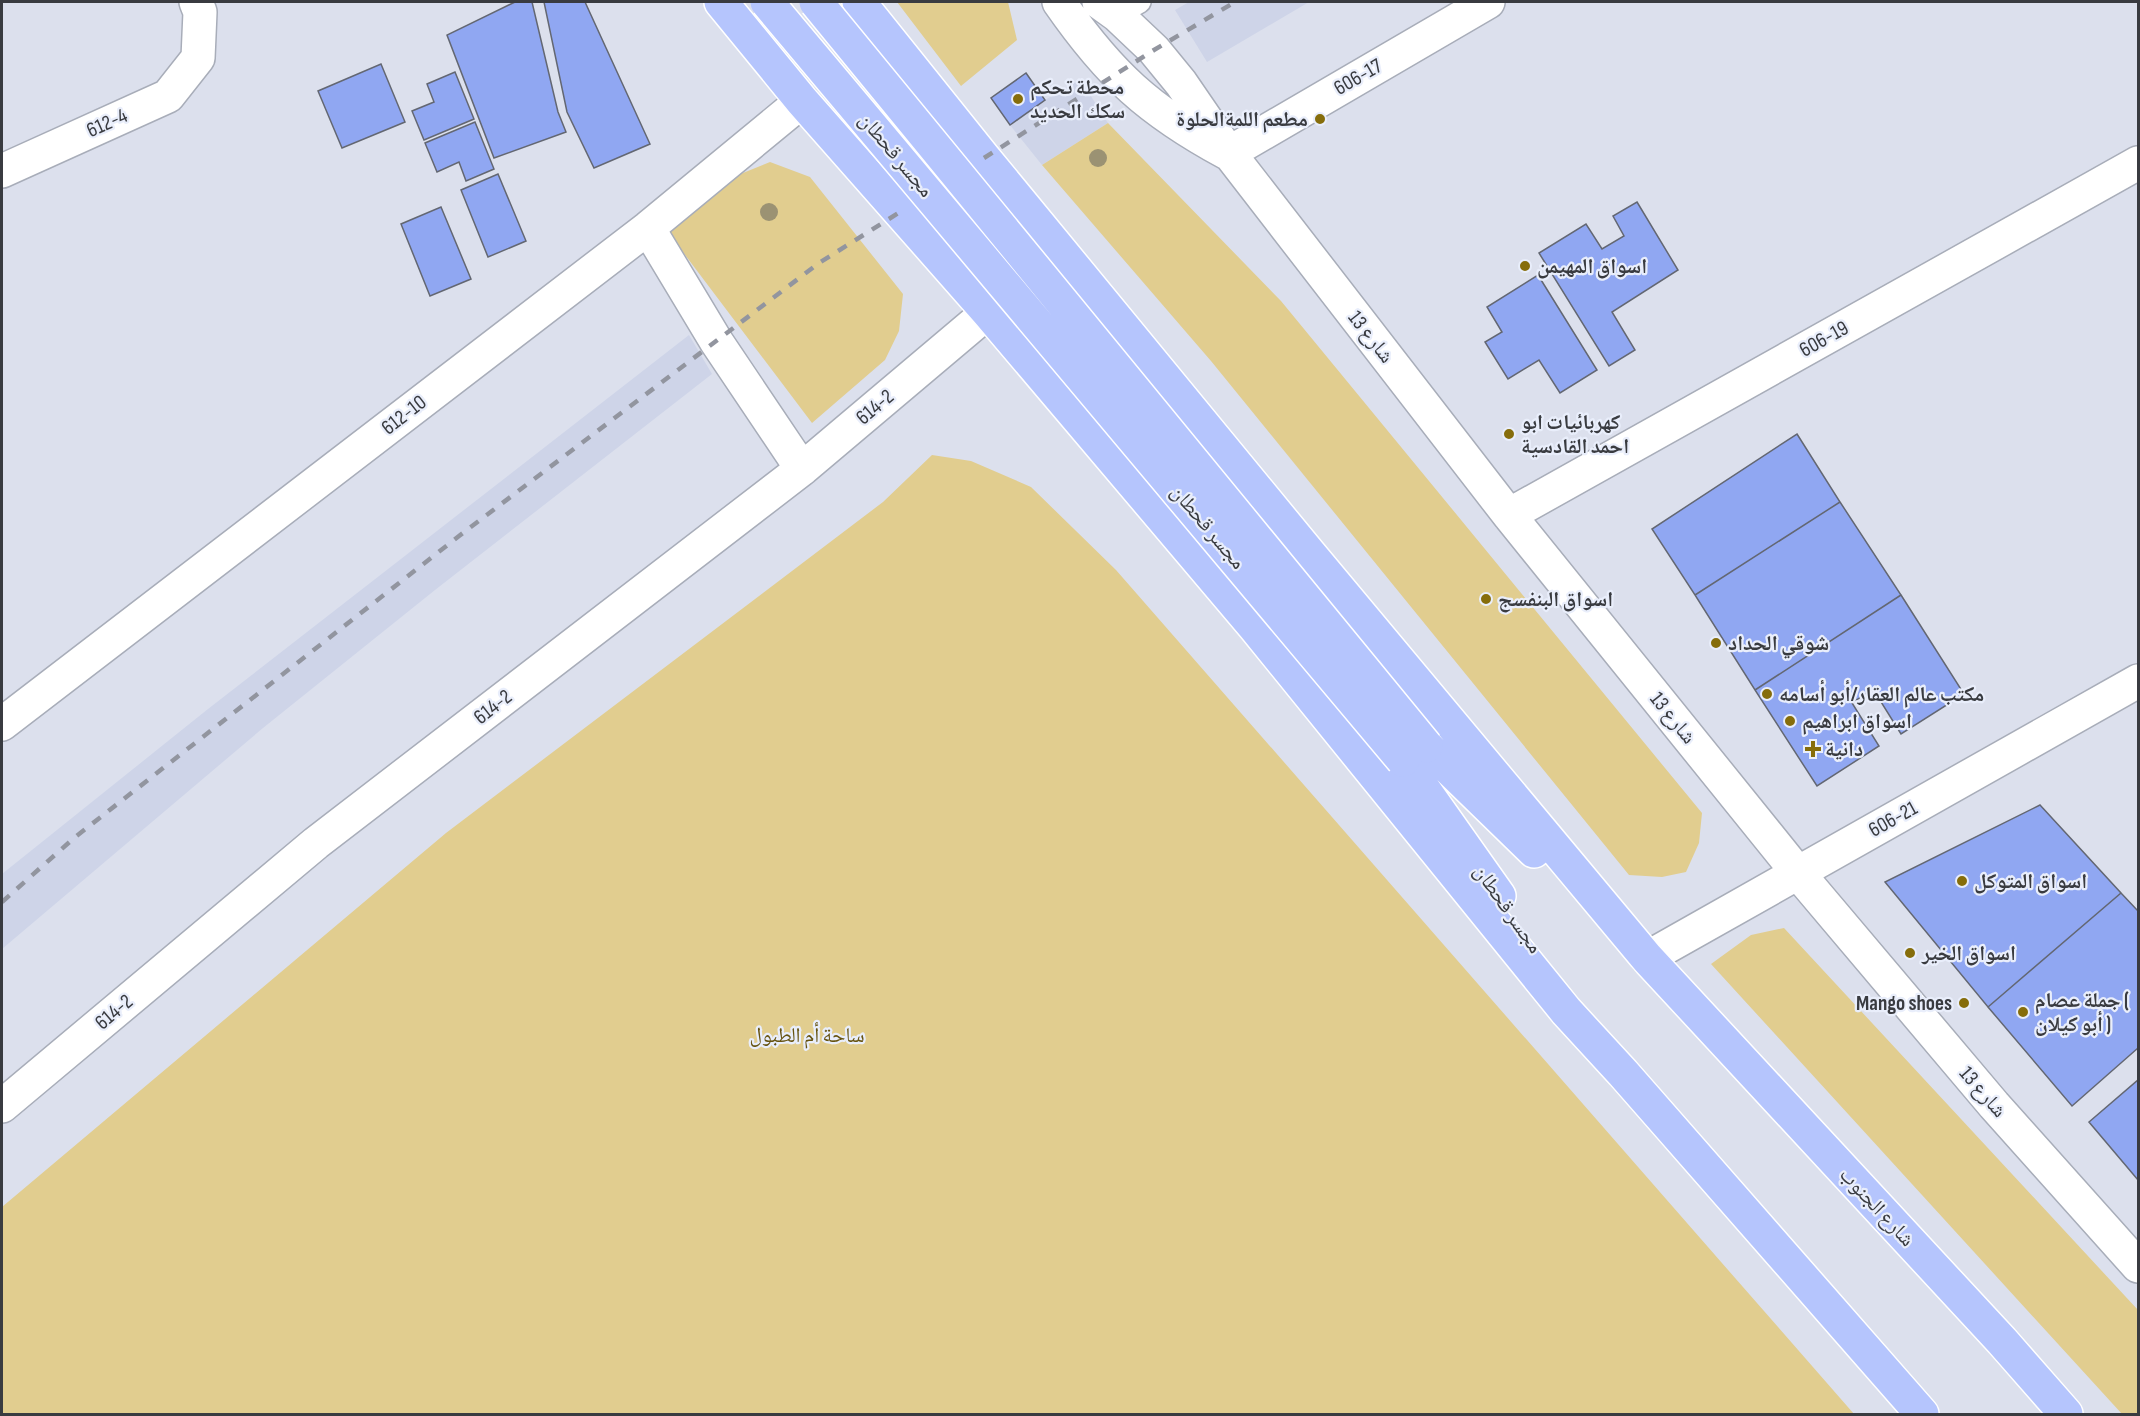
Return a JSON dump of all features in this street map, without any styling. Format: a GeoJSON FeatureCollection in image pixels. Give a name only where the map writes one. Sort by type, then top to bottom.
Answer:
{"type":"FeatureCollection","features":[{"type":"Feature","properties":{"kind":"main road"},"geometry":{"type":"LineString","coordinates":[[720,2],[802,101],[987,312],[1254,626],[1566,1011],[1922,1414]]}},
{"type":"Feature","properties":{"kind":"main road","name":"مجسر قحطان"},"geometry":{"type":"LineString","coordinates":[[767,2],[1415,753],[1687,1002]]}},
{"type":"Feature","properties":{"kind":"main road","name":"مجسر قحطان"},"geometry":{"type":"LineString","coordinates":[[816,2],[1415,753],[1623,1073]]}},
{"type":"Feature","properties":{"kind":"main road"},"geometry":{"type":"LineString","coordinates":[[859,2],[1285,525],[1647,958],[1687,1002]]}},
{"type":"Feature","properties":{"kind":"main road","name":"شارع الجنوب"},"geometry":{"type":"LineString","coordinates":[[1687,1002],[1994,1332],[2066,1414]]}},
{"type":"Feature","properties":{"kind":"street","name":"612-4"},"geometry":{"type":"LineString","coordinates":[[2,171],[168,96],[198,58],[200,12],[196,2]]}},
{"type":"Feature","properties":{"kind":"street"},"geometry":{"type":"LineString","coordinates":[[1059,2],[1085,39],[1116,75],[1150,106],[1188,132],[1229,153]]}},
{"type":"Feature","properties":{"kind":"street","name":"606-17"},"geometry":{"type":"LineString","coordinates":[[1229,153],[1488,2]]}},
{"type":"Feature","properties":{"kind":"street","name":"شارع 13"},"geometry":{"type":"LineString","coordinates":[[1119,6],[1181,83],[1229,153],[1509,515],[1798,873],[1994,1104],[2139,1266]]}},
{"type":"Feature","properties":{"kind":"street","name":"612-10"},"geometry":{"type":"LineString","coordinates":[[2,724],[648,228],[802,101]]}},
{"type":"Feature","properties":{"kind":"street","name":"606-19"},"geometry":{"type":"LineString","coordinates":[[1509,515],[2139,163]]}},
{"type":"Feature","properties":{"kind":"street"},"geometry":{"type":"LineString","coordinates":[[648,228],[716,341],[802,469]]}},
{"type":"Feature","properties":{"kind":"street","name":"614-2"},"geometry":{"type":"LineString","coordinates":[[2,1106],[316,843],[802,469],[987,312]]}},
{"type":"Feature","properties":{"kind":"street","name":"606-21"},"geometry":{"type":"LineString","coordinates":[[1647,958],[2139,681]]}},
{"type":"Feature","properties":{"kind":"shaded area"},"geometry":{"type":"Polygon","coordinates":[[[1189,2],[1309,2],[1207,62],[1175,10],[1189,2]]]}},
{"type":"Feature","properties":{"kind":"shaded area"},"geometry":{"type":"Polygon","coordinates":[[[1080,79],[1108,123],[1042,165],[1010,125],[1080,79]]]}},
{"type":"Feature","properties":{"kind":"shaded area"},"geometry":{"type":"Polygon","coordinates":[[[689,335],[712,374],[435,590],[263,728],[2,949],[2,874],[208,709],[689,335]]]}},
{"type":"Feature","properties":{"kind":"green space"},"geometry":{"type":"Polygon","coordinates":[[[897,2],[1008,2],[1017,40],[961,86],[897,2]]]}},
{"type":"Feature","properties":{"kind":"green space"},"geometry":{"type":"Polygon","coordinates":[[[1108,123],[1281,301],[1702,813],[1699,843],[1686,872],[1662,877],[1629,875],[1211,361],[1042,165],[1108,123]]]}},
{"type":"Feature","properties":{"kind":"green space"},"geometry":{"type":"Polygon","coordinates":[[[770,162],[810,177],[903,294],[899,331],[885,360],[812,423],[667,231],[728,179],[770,162]]]}},
{"type":"Feature","properties":{"kind":"green space","name":"ساحة أم الطبول"},"geometry":{"type":"Polygon","coordinates":[[[932,455],[971,461],[1031,487],[1116,570],[1854,1414],[2,1414],[2,1207],[446,833],[883,502],[932,455]]]}},
{"type":"Feature","properties":{"kind":"green space"},"geometry":{"type":"Polygon","coordinates":[[[1784,928],[2138,1310],[2138,1414],[2122,1414],[1711,964],[1751,935],[1784,928]]]}},
{"type":"Feature","properties":{"kind":"building"},"geometry":{"type":"Polygon","coordinates":[[[515,2],[532,2],[558,112],[566,132],[494,158],[447,35],[515,2]]]}},
{"type":"Feature","properties":{"kind":"building"},"geometry":{"type":"Polygon","coordinates":[[[544,2],[585,2],[650,144],[594,168],[567,112],[544,2]]]}},
{"type":"Feature","properties":{"kind":"building"},"geometry":{"type":"Polygon","coordinates":[[[381,64],[405,122],[342,148],[318,91],[381,64]]]}},
{"type":"Feature","properties":{"kind":"building"},"geometry":{"type":"Polygon","coordinates":[[[455,72],[474,119],[424,140],[412,111],[434,102],[427,84],[455,72]]]}},
{"type":"Feature","properties":{"kind":"building","name":"محطة تحكم سكك الحديد"},"geometry":{"type":"Polygon","coordinates":[[[1026,73],[1045,100],[1010,125],[991,98],[1026,73]]]}},
{"type":"Feature","properties":{"kind":"building"},"geometry":{"type":"Polygon","coordinates":[[[475,122],[494,169],[466,181],[459,162],[437,172],[425,143],[475,122]]]}},
{"type":"Feature","properties":{"kind":"building"},"geometry":{"type":"Polygon","coordinates":[[[498,174],[526,241],[488,257],[461,190],[498,174]]]}},
{"type":"Feature","properties":{"kind":"building"},"geometry":{"type":"Polygon","coordinates":[[[1637,202],[1678,270],[1612,312],[1635,350],[1609,366],[1539,253],[1586,224],[1602,249],[1624,236],[1613,216],[1637,202]]]}},
{"type":"Feature","properties":{"kind":"building"},"geometry":{"type":"Polygon","coordinates":[[[441,207],[471,279],[430,296],[401,224],[441,207]]]}},
{"type":"Feature","properties":{"kind":"building"},"geometry":{"type":"Polygon","coordinates":[[[1538,275],[1597,370],[1560,393],[1539,360],[1508,379],[1485,342],[1502,332],[1487,307],[1538,275]]]}},
{"type":"Feature","properties":{"kind":"building"},"geometry":{"type":"Polygon","coordinates":[[[1797,434],[1840,502],[1695,595],[1652,529],[1797,434]]]}},
{"type":"Feature","properties":{"kind":"building"},"geometry":{"type":"Polygon","coordinates":[[[1840,502],[1901,595],[1755,690],[1695,595],[1840,502]]]}},
{"type":"Feature","properties":{"kind":"building"},"geometry":{"type":"Polygon","coordinates":[[[1901,595],[1964,694],[1901,734],[1873,689],[1852,703],[1879,746],[1817,786],[1755,690],[1901,595]]]}},
{"type":"Feature","properties":{"kind":"building"},"geometry":{"type":"Polygon","coordinates":[[[2040,805],[2121,893],[1988,1007],[1885,882],[2040,805]]]}},
{"type":"Feature","properties":{"kind":"building"},"geometry":{"type":"Polygon","coordinates":[[[2121,893],[2138,911],[2138,1048],[2072,1106],[1988,1007],[2121,893]]]}},
{"type":"Feature","properties":{"kind":"building"},"geometry":{"type":"Polygon","coordinates":[[[2138,1080],[2138,1180],[2089,1122],[2138,1080]]]}},
{"type":"Feature","properties":{"kind":"railway"},"geometry":{"type":"LineString","coordinates":[[984,158],[1154,50],[1235,2]]}},
{"type":"Feature","properties":{"kind":"railway"},"geometry":{"type":"LineString","coordinates":[[2,902],[74,838],[459,536],[819,263],[900,212]]}},
{"type":"Feature","properties":{"kind":"place","name":"محطة تحكم سكك الحديد"},"geometry":{"type":"Point","coordinates":[1018,99]}},
{"type":"Feature","properties":{"kind":"place","name":"مطعم اللمةالحلوة"},"geometry":{"type":"Point","coordinates":[1320,119]}},
{"type":"Feature","properties":{"kind":"place","name":"اسواق المهيمن"},"geometry":{"type":"Point","coordinates":[1525,266]}},
{"type":"Feature","properties":{"kind":"place","name":"كهربائيات ابو احمد القادسية"},"geometry":{"type":"Point","coordinates":[1509,434]}},
{"type":"Feature","properties":{"kind":"place","name":"اسواق البنفسج"},"geometry":{"type":"Point","coordinates":[1486,599]}},
{"type":"Feature","properties":{"kind":"place","name":"شوقي الحداد"},"geometry":{"type":"Point","coordinates":[1716,643]}},
{"type":"Feature","properties":{"kind":"place","name":"مكتب عالم العقار/أبو أسامه"},"geometry":{"type":"Point","coordinates":[1767,694]}},
{"type":"Feature","properties":{"kind":"place","name":"اسواق ابراهيم"},"geometry":{"type":"Point","coordinates":[1790,721]}},
{"type":"Feature","properties":{"kind":"place","name":"دانية"},"geometry":{"type":"Point","coordinates":[1813,749]}},
{"type":"Feature","properties":{"kind":"place","name":"اسواق المتوكل"},"geometry":{"type":"Point","coordinates":[1962,881]}},
{"type":"Feature","properties":{"kind":"place","name":"اسواق الخير"},"geometry":{"type":"Point","coordinates":[1910,953]}},
{"type":"Feature","properties":{"kind":"place","name":"Mango shoes"},"geometry":{"type":"Point","coordinates":[1964,1003]}},
{"type":"Feature","properties":{"kind":"place","name":"جملة عصام ( أبو كيلان )"},"geometry":{"type":"Point","coordinates":[2023,1012]}}]}
